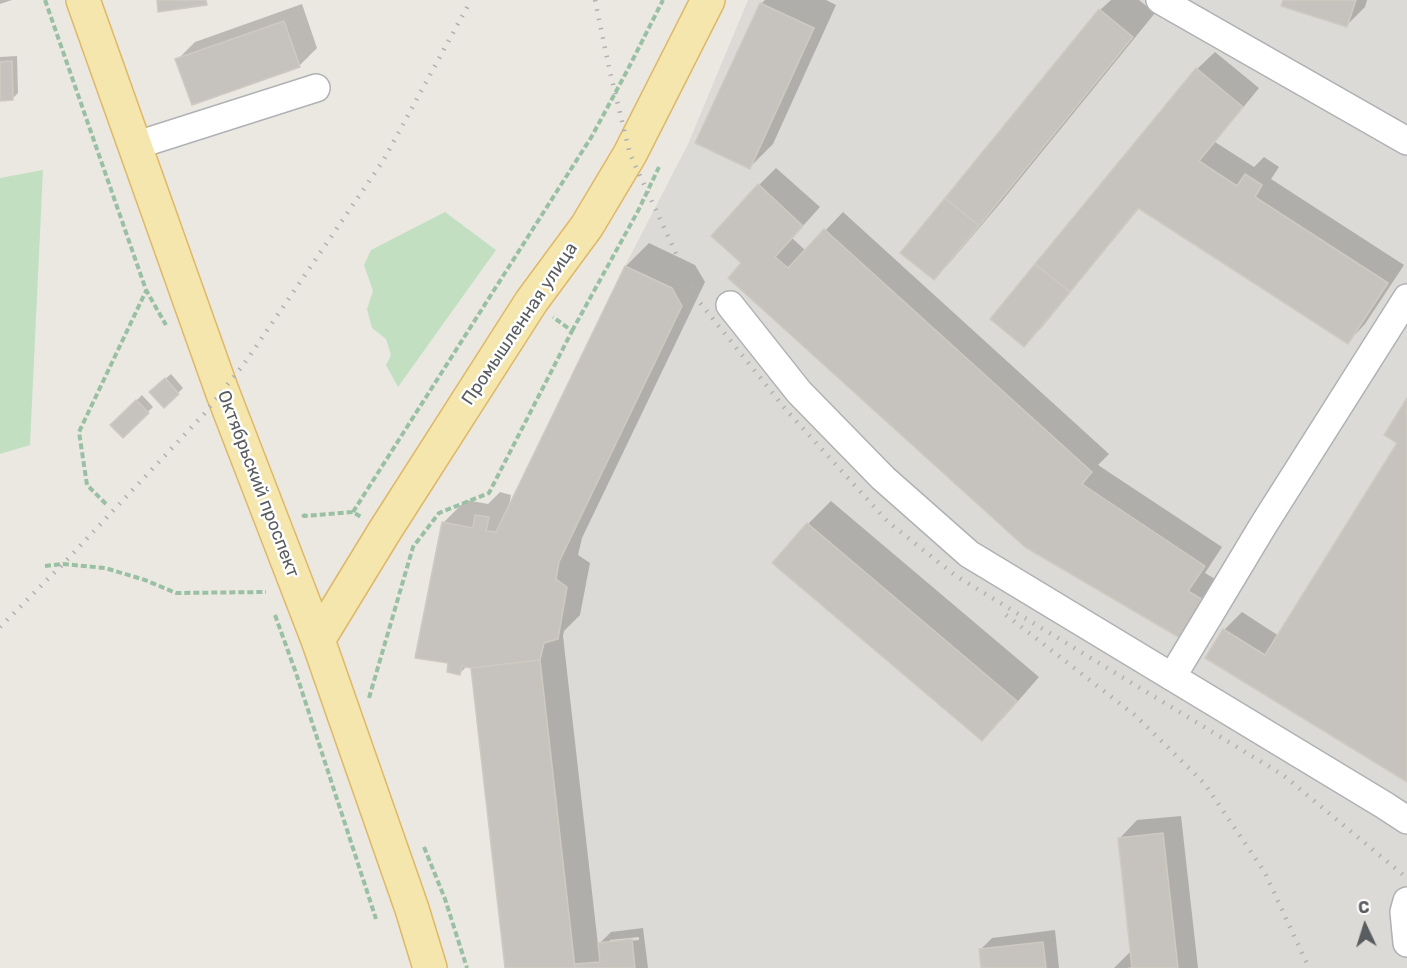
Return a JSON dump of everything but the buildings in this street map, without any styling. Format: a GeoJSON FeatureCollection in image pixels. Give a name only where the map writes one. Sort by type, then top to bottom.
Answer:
{"type":"FeatureCollection","features":[{"type":"Feature","properties":{"kind":"main road","name":"Октябрьский проспект"},"geometry":{"type":"LineString","coordinates":[[83,0],[222,391],[318,640],[412,909],[430,968]]}},
{"type":"Feature","properties":{"kind":"main road","name":"Промышленная улица"},"geometry":{"type":"LineString","coordinates":[[318,640],[531,302],[586,226],[630,154],[708,0]]}},
{"type":"Feature","properties":{"kind":"lane"},"geometry":{"type":"LineString","coordinates":[[1160,0],[1407,141]]}},
{"type":"Feature","properties":{"kind":"lane"},"geometry":{"type":"LineString","coordinates":[[134,146],[316,88]]}},
{"type":"Feature","properties":{"kind":"lane"},"geometry":{"type":"LineString","coordinates":[[1172,677],[1264,524],[1407,298]]}},
{"type":"Feature","properties":{"kind":"lane"},"geometry":{"type":"LineString","coordinates":[[730,305],[799,392],[883,478],[969,554],[1407,820]]}},
{"type":"Feature","properties":{"kind":"lane"},"geometry":{"type":"LineString","coordinates":[[1407,901],[1404,912],[1407,943]]}},
{"type":"Feature","properties":{"kind":"path"},"geometry":{"type":"LineString","coordinates":[[45,0],[146,290],[168,328]]}},
{"type":"Feature","properties":{"kind":"path"},"geometry":{"type":"LineString","coordinates":[[300,506],[304,516],[353,512],[592,136],[663,0]]}},
{"type":"Feature","properties":{"kind":"path"},"geometry":{"type":"LineString","coordinates":[[106,504],[87,485],[79,432],[146,290]]}},
{"type":"Feature","properties":{"kind":"path"},"geometry":{"type":"LineString","coordinates":[[368,698],[413,547],[439,513],[489,493],[572,331],[531,302]]}},
{"type":"Feature","properties":{"kind":"path"},"geometry":{"type":"LineString","coordinates":[[45,566],[63,564],[105,568],[145,580],[176,593],[266,592],[262,581]]}},
{"type":"Feature","properties":{"kind":"path"},"geometry":{"type":"LineString","coordinates":[[274,612],[296,673],[375,919]]}},
{"type":"Feature","properties":{"kind":"path"},"geometry":{"type":"LineString","coordinates":[[423,846],[445,899],[467,968]]}},
{"type":"Feature","properties":{"kind":"shaded area"},"geometry":{"type":"Polygon","coordinates":[[[748,0],[1407,0],[1407,968],[505,968],[496,532],[625,266],[688,144],[748,0]]]}},
{"type":"Feature","properties":{"kind":"green space"},"geometry":{"type":"Polygon","coordinates":[[[43,170],[30,445],[0,454],[0,178],[43,170]]]}},
{"type":"Feature","properties":{"kind":"green space"},"geometry":{"type":"Polygon","coordinates":[[[445,212],[496,250],[398,387],[386,365],[391,355],[386,339],[372,328],[367,309],[373,291],[364,265],[371,250],[445,212]]]}},
{"type":"Feature","properties":{"kind":"railway"},"geometry":{"type":"LineString","coordinates":[[0,627],[63,564],[204,414],[244,364],[383,161],[471,0]]}},
{"type":"Feature","properties":{"kind":"railway"},"geometry":{"type":"LineString","coordinates":[[595,0],[630,154],[697,299],[787,411],[888,522],[956,576],[1283,775],[1407,878]]}},
{"type":"Feature","properties":{"kind":"railway"},"geometry":{"type":"LineString","coordinates":[[1006,615],[1136,716],[1204,783],[1264,871],[1309,968]]}}]}
